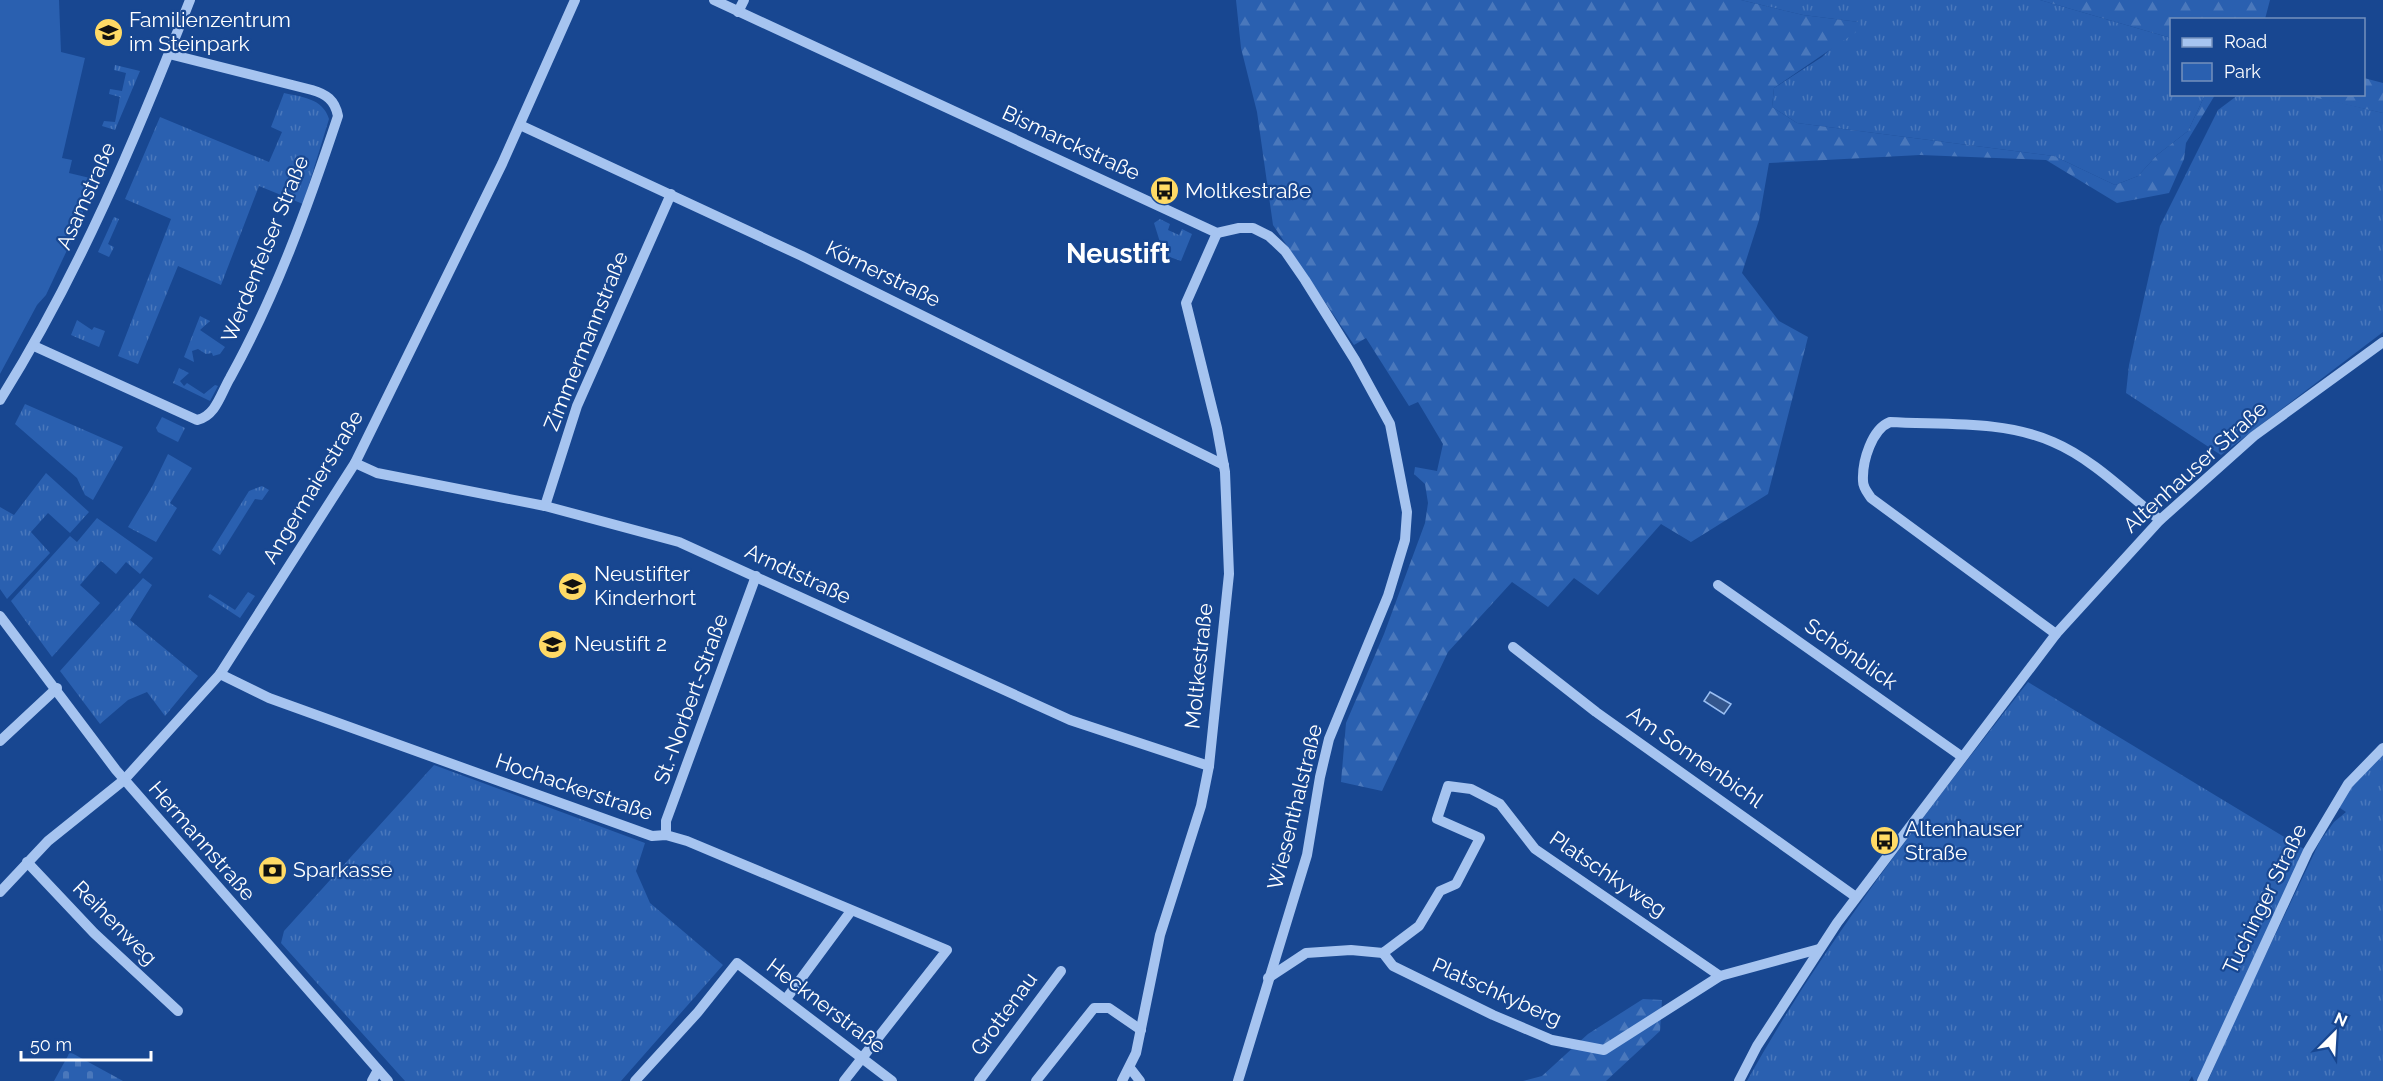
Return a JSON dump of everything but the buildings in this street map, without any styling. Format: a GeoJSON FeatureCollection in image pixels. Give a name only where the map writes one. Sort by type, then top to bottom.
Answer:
{"type":"FeatureCollection","features":[{"type":"Feature","properties":{"kind":"street","name":"Asamstraße"},"geometry":{"type":"LineString","coordinates":[[0,400],[34,346],[108,200],[190,0]]}},
{"type":"Feature","properties":{"kind":"street","name":"Angermaierstraße"},"geometry":{"type":"LineString","coordinates":[[0,892],[48,841],[124,780],[220,674],[355,463],[520,125],[575,0]]}},
{"type":"Feature","properties":{"kind":"street","name":"Bismarckstraße"},"geometry":{"type":"LineString","coordinates":[[714,0],[1217,233]]}},
{"type":"Feature","properties":{"kind":"street"},"geometry":{"type":"LineString","coordinates":[[738,12],[744,0]]}},
{"type":"Feature","properties":{"kind":"street","name":"Werdenfelser Straße"},"geometry":{"type":"LineString","coordinates":[[34,346],[186,417],[204,419],[213,411],[254,336],[297,232],[338,116],[336,106],[321,93],[169,54]]}},
{"type":"Feature","properties":{"kind":"street","name":"Körnerstraße"},"geometry":{"type":"LineString","coordinates":[[520,125],[671,194],[1224,465]]}},
{"type":"Feature","properties":{"kind":"street","name":"Zimmermannstraße"},"geometry":{"type":"LineString","coordinates":[[545,506],[577,406],[671,194]]}},
{"type":"Feature","properties":{"kind":"street","name":"Wiesenthalstraße"},"geometry":{"type":"LineString","coordinates":[[1217,233],[1239,228],[1253,228],[1269,236],[1285,251],[1355,360],[1390,424],[1402,475],[1407,519],[1401,556],[1374,631],[1329,739],[1307,855],[1238,1081]]}},
{"type":"Feature","properties":{"kind":"street","name":"Moltkestraße"},"geometry":{"type":"LineString","coordinates":[[1122,1081],[1136,1053],[1166,913],[1201,806],[1209,766],[1229,574],[1224,465],[1186,309],[1188,295],[1217,233]]}},
{"type":"Feature","properties":{"kind":"street","name":"Altenhauser Straße"},"geometry":{"type":"LineString","coordinates":[[1739,1081],[1757,1046],[1856,897],[2056,634],[2160,520],[2254,436],[2383,342]]}},
{"type":"Feature","properties":{"kind":"street"},"geometry":{"type":"LineString","coordinates":[[2056,634],[1871,498],[1863,481],[1866,459],[1877,430],[1890,422],[2000,428],[2054,442],[2092,466],[2160,520]]}},
{"type":"Feature","properties":{"kind":"street","name":"Arndtstraße"},"geometry":{"type":"LineString","coordinates":[[355,463],[377,473],[545,506],[679,542],[1070,720],[1209,766]]}},
{"type":"Feature","properties":{"kind":"street","name":"St.-Norbert-Straße"},"geometry":{"type":"LineString","coordinates":[[666,835],[666,821],[756,576]]}},
{"type":"Feature","properties":{"kind":"street","name":"Schönblick"},"geometry":{"type":"LineString","coordinates":[[1718,585],[1961,756]]}},
{"type":"Feature","properties":{"kind":"street","name":"Hermannstraße"},"geometry":{"type":"LineString","coordinates":[[0,616],[57,688],[124,780],[387,1081]]}},
{"type":"Feature","properties":{"kind":"street","name":"Am Sonnenbichl"},"geometry":{"type":"LineString","coordinates":[[1513,648],[1578,699],[1856,897]]}},
{"type":"Feature","properties":{"kind":"street","name":"Hochackerstraße"},"geometry":{"type":"LineString","coordinates":[[220,674],[269,698],[652,836],[666,835],[687,841],[947,950],[863,1059]]}},
{"type":"Feature","properties":{"kind":"street"},"geometry":{"type":"LineString","coordinates":[[0,741],[57,688]]}},
{"type":"Feature","properties":{"kind":"street","name":"Tuchinger Straße"},"geometry":{"type":"LineString","coordinates":[[2202,1081],[2312,845],[2348,784],[2383,748]]}},
{"type":"Feature","properties":{"kind":"street","name":"Platschkyweg"},"geometry":{"type":"LineString","coordinates":[[1383,953],[1419,926],[1440,891],[1456,884],[1480,838],[1437,819],[1448,786],[1471,789],[1500,804],[1535,849],[1720,976]]}},
{"type":"Feature","properties":{"kind":"street","name":"Reihenweg"},"geometry":{"type":"LineString","coordinates":[[27,862],[94,933],[178,1011]]}},
{"type":"Feature","properties":{"kind":"street"},"geometry":{"type":"LineString","coordinates":[[786,999],[851,911]]}},
{"type":"Feature","properties":{"kind":"street"},"geometry":{"type":"LineString","coordinates":[[1720,976],[1820,949]]}},
{"type":"Feature","properties":{"kind":"street"},"geometry":{"type":"LineString","coordinates":[[1268,978],[1306,953],[1351,950],[1383,953]]}},
{"type":"Feature","properties":{"kind":"street","name":"Platschkyberg"},"geometry":{"type":"LineString","coordinates":[[1383,953],[1394,966],[1493,1015],[1552,1040],[1604,1050],[1720,976]]}},
{"type":"Feature","properties":{"kind":"street","name":"Hecknerstraße"},"geometry":{"type":"LineString","coordinates":[[635,1081],[698,1012],[737,963],[892,1081]]}},
{"type":"Feature","properties":{"kind":"street","name":"Grottenau"},"geometry":{"type":"LineString","coordinates":[[979,1081],[1061,971]]}},
{"type":"Feature","properties":{"kind":"street"},"geometry":{"type":"LineString","coordinates":[[1036,1081],[1094,1008],[1109,1008],[1141,1030]]}},
{"type":"Feature","properties":{"kind":"street"},"geometry":{"type":"LineString","coordinates":[[844,1081],[863,1059]]}},
{"type":"Feature","properties":{"kind":"street"},"geometry":{"type":"LineString","coordinates":[[1130,1068],[1140,1081]]}},
{"type":"Feature","properties":{"kind":"street"},"geometry":{"type":"LineString","coordinates":[[372,1081],[378,1070]]}},
{"type":"Feature","properties":{"kind":"green space"},"geometry":{"type":"Polygon","coordinates":[[[0,0],[59,0],[61,52],[85,58],[62,158],[72,160],[69,173],[90,178],[93,166],[98,168],[83,204],[83,216],[46,295],[37,305],[0,374],[0,0]]]}},
{"type":"Feature","properties":{"kind":"green space"},"geometry":{"type":"Polygon","coordinates":[[[1236,0],[1741,0],[1803,15],[1859,22],[1859,30],[1774,88],[1772,107],[1797,123],[2054,156],[2115,185],[2138,176],[2157,155],[2188,131],[2205,96],[2214,96],[2186,143],[2184,159],[2169,193],[2117,203],[2046,160],[1920,155],[1769,163],[1759,220],[1742,273],[1779,321],[1808,337],[1768,494],[1691,542],[1661,524],[1598,595],[1574,578],[1548,607],[1512,582],[1448,652],[1382,791],[1341,782],[1346,723],[1384,634],[1425,523],[1428,503],[1425,484],[1414,474],[1415,467],[1437,471],[1443,444],[1418,402],[1409,406],[1366,338],[1354,345],[1273,225],[1257,112],[1241,48],[1236,0]]]}},
{"type":"Feature","properties":{"kind":"green space"},"geometry":{"type":"Polygon","coordinates":[[[1741,0],[2040,0],[2170,38],[2170,96],[2205,96],[2188,131],[2157,155],[2138,176],[2115,185],[2054,156],[1797,123],[1772,107],[1774,88],[1822,57],[1859,22],[1803,15],[1741,0]]]}},
{"type":"Feature","properties":{"kind":"green space"},"geometry":{"type":"Polygon","coordinates":[[[2040,0],[2270,0],[2265,18],[2170,18],[2170,38],[2040,0]]]}},
{"type":"Feature","properties":{"kind":"green space"},"geometry":{"type":"Polygon","coordinates":[[[115,65],[140,71],[115,130],[102,126],[104,121],[115,122],[120,97],[109,94],[110,89],[122,91],[126,73],[114,70],[115,65]]]}},
{"type":"Feature","properties":{"kind":"green space"},"geometry":{"type":"Polygon","coordinates":[[[2365,78],[2383,83],[2383,113],[2308,96],[2365,96],[2365,78]]]}},
{"type":"Feature","properties":{"kind":"green space"},"geometry":{"type":"Polygon","coordinates":[[[284,93],[304,97],[317,103],[329,119],[303,204],[259,186],[221,285],[178,266],[138,364],[118,356],[171,219],[125,199],[160,117],[269,162],[282,132],[271,127],[284,93]]]}},
{"type":"Feature","properties":{"kind":"green space"},"geometry":{"type":"Polygon","coordinates":[[[2237,96],[2312,96],[2383,113],[2383,332],[2221,455],[2126,393],[2129,365],[2160,226],[2218,110],[2237,96]]]}},
{"type":"Feature","properties":{"kind":"green space"},"geometry":{"type":"Polygon","coordinates":[[[114,217],[119,219],[108,244],[114,247],[109,257],[98,252],[114,217]]]}},
{"type":"Feature","properties":{"kind":"green space"},"geometry":{"type":"Polygon","coordinates":[[[1160,219],[1170,224],[1168,230],[1179,235],[1182,229],[1192,234],[1181,261],[1164,255],[1154,223],[1160,219]]]}},
{"type":"Feature","properties":{"kind":"green space"},"geometry":{"type":"Polygon","coordinates":[[[200,316],[210,321],[200,330],[225,347],[220,354],[213,356],[212,353],[206,354],[198,349],[192,351],[194,362],[184,357],[200,316]]]}},
{"type":"Feature","properties":{"kind":"green space"},"geometry":{"type":"Polygon","coordinates":[[[77,320],[92,330],[94,327],[105,331],[99,347],[71,335],[77,320]]]}},
{"type":"Feature","properties":{"kind":"green space"},"geometry":{"type":"Polygon","coordinates":[[[179,368],[189,373],[180,381],[184,386],[187,383],[204,394],[215,385],[218,386],[210,401],[173,383],[179,368]]]}},
{"type":"Feature","properties":{"kind":"green space"},"geometry":{"type":"Polygon","coordinates":[[[25,404],[123,447],[93,500],[85,495],[77,478],[15,424],[25,404]]]}},
{"type":"Feature","properties":{"kind":"green space"},"geometry":{"type":"Polygon","coordinates":[[[162,417],[185,428],[178,442],[158,432],[156,428],[162,417]]]}},
{"type":"Feature","properties":{"kind":"green space"},"geometry":{"type":"Polygon","coordinates":[[[168,454],[192,468],[170,503],[177,508],[156,542],[128,527],[168,454]]]}},
{"type":"Feature","properties":{"kind":"green space"},"geometry":{"type":"Polygon","coordinates":[[[46,473],[89,512],[70,533],[48,513],[31,532],[50,553],[7,599],[0,589],[0,507],[14,515],[46,473]]]}},
{"type":"Feature","properties":{"kind":"green space"},"geometry":{"type":"Polygon","coordinates":[[[262,486],[269,490],[262,500],[255,499],[220,555],[212,550],[249,491],[262,486]]]}},
{"type":"Feature","properties":{"kind":"green space"},"geometry":{"type":"Polygon","coordinates":[[[97,518],[153,558],[140,574],[126,562],[116,574],[101,561],[80,585],[100,603],[52,657],[11,601],[70,536],[77,542],[97,518]]]}},
{"type":"Feature","properties":{"kind":"green space"},"geometry":{"type":"Polygon","coordinates":[[[143,578],[152,585],[130,620],[198,676],[165,716],[147,692],[128,700],[100,724],[60,671],[143,578]]]}},
{"type":"Feature","properties":{"kind":"green space"},"geometry":{"type":"Polygon","coordinates":[[[248,592],[255,596],[240,618],[208,597],[210,594],[235,610],[248,592]]]}},
{"type":"Feature","properties":{"kind":"green space"},"geometry":{"type":"Polygon","coordinates":[[[2028,682],[2304,849],[2198,1081],[2194,1081],[2192,1076],[2189,1081],[1747,1081],[1777,1029],[1844,926],[1916,827],[2028,682]]]}},
{"type":"Feature","properties":{"kind":"green space"},"geometry":{"type":"Polygon","coordinates":[[[2383,754],[2383,1081],[2208,1081],[2233,1023],[2320,841],[2334,822],[2346,812],[2337,806],[2360,776],[2383,754]]]}},
{"type":"Feature","properties":{"kind":"green space"},"geometry":{"type":"Polygon","coordinates":[[[434,765],[645,843],[636,871],[650,903],[723,965],[621,1081],[405,1081],[281,943],[284,931],[434,765]]]}},
{"type":"Feature","properties":{"kind":"green space"},"geometry":{"type":"Polygon","coordinates":[[[1643,999],[1662,1000],[1660,1031],[1606,1081],[1523,1081],[1542,1076],[1588,1034],[1643,999]]]}},
{"type":"Feature","properties":{"kind":"green space"},"geometry":{"type":"Polygon","coordinates":[[[70,1052],[123,1081],[54,1081],[70,1052]]]}},
{"type":"Feature","properties":{"kind":"water"},"geometry":{"type":"Polygon","coordinates":[[[1710,692],[1731,704],[1724,714],[1704,701],[1710,692]]]}},
{"type":"Feature","properties":{"kind":"place","name":"Familienzentrum im Steinpark"},"geometry":{"type":"Point","coordinates":[108,32]}},
{"type":"Feature","properties":{"kind":"place","name":"Moltkestraße"},"geometry":{"type":"Point","coordinates":[1164,191]}},
{"type":"Feature","properties":{"kind":"place","name":"Neustifter Kinderhort"},"geometry":{"type":"Point","coordinates":[573,586]}},
{"type":"Feature","properties":{"kind":"place","name":"Neustift 2"},"geometry":{"type":"Point","coordinates":[553,644]}},
{"type":"Feature","properties":{"kind":"place","name":"Altenhauser Straße"},"geometry":{"type":"Point","coordinates":[1884,841]}},
{"type":"Feature","properties":{"kind":"place","name":"Sparkasse"},"geometry":{"type":"Point","coordinates":[272,870]}},
{"type":"Feature","properties":{"kind":"district","name":"Neustift"},"geometry":{"type":"Point","coordinates":[1118,254]}}]}
